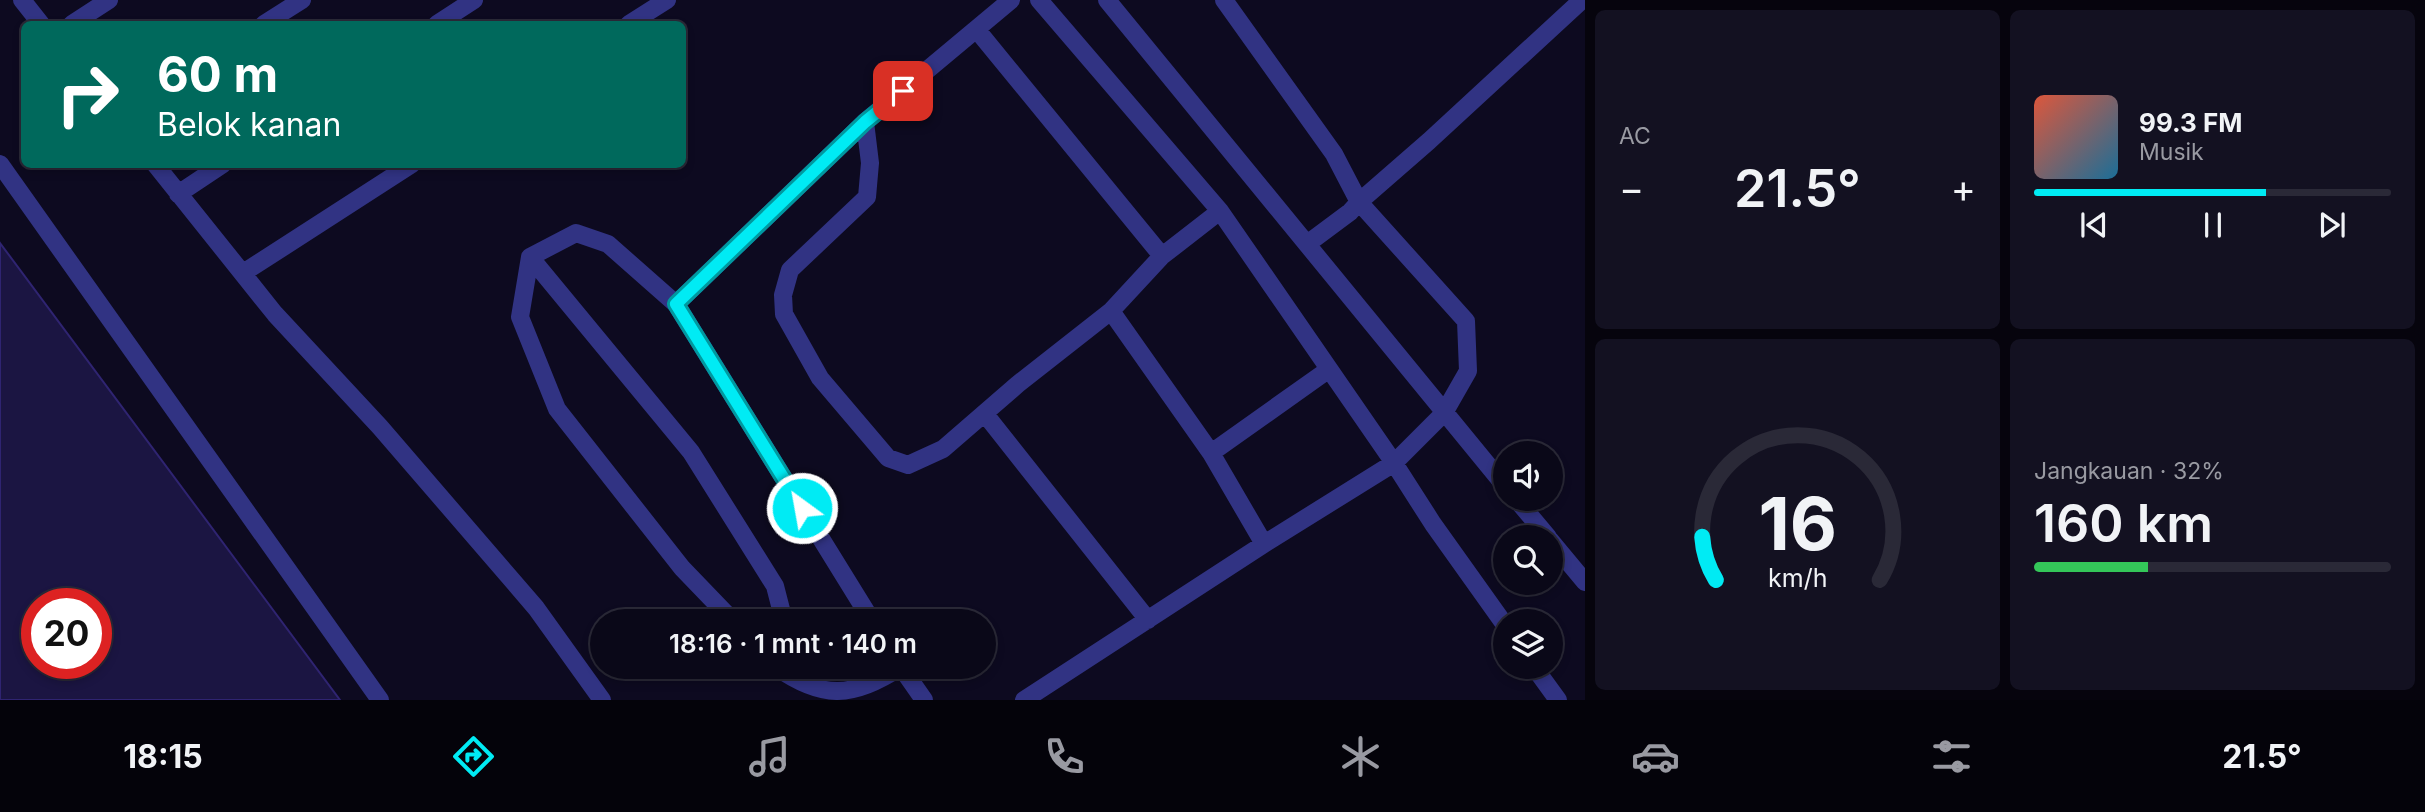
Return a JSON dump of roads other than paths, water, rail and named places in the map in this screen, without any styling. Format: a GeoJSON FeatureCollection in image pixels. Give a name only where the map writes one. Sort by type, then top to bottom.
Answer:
{"type":"FeatureCollection","features":[{"type":"Feature","properties":{"kind":"lane"},"geometry":{"type":"LineString","coordinates":[[22,0],[39,21]]}},
{"type":"Feature","properties":{"kind":"lane"},"geometry":{"type":"LineString","coordinates":[[77,21],[109,0]]}},
{"type":"Feature","properties":{"kind":"lane"},"geometry":{"type":"LineString","coordinates":[[269,21],[302,0]]}},
{"type":"Feature","properties":{"kind":"lane"},"geometry":{"type":"LineString","coordinates":[[441,21],[474,0]]}},
{"type":"Feature","properties":{"kind":"lane"},"geometry":{"type":"LineString","coordinates":[[634,21],[667,0]]}},
{"type":"Feature","properties":{"kind":"lane"},"geometry":{"type":"LineString","coordinates":[[676,304],[865,122],[1011,0]]}},
{"type":"Feature","properties":{"kind":"lane"},"geometry":{"type":"LineString","coordinates":[[1039,0],[1220,211],[1494,609]]}},
{"type":"Feature","properties":{"kind":"lane"},"geometry":{"type":"LineString","coordinates":[[1107,0],[1493,472]]}},
{"type":"Feature","properties":{"kind":"lane"},"geometry":{"type":"LineString","coordinates":[[1024,700],[1394,463],[1444,413],[1468,371],[1466,321],[1359,202],[1334,154],[1224,0]]}},
{"type":"Feature","properties":{"kind":"lane"},"geometry":{"type":"LineString","coordinates":[[1307,244],[1350,212],[1582,0]]}},
{"type":"Feature","properties":{"kind":"lane"},"geometry":{"type":"LineString","coordinates":[[977,30],[1162,256]]}},
{"type":"Feature","properties":{"kind":"lane"},"geometry":{"type":"LineString","coordinates":[[865,122],[870,163],[867,197],[790,270],[783,295],[785,314],[820,378],[888,458],[908,465],[943,449],[1018,384],[1111,311],[1162,256],[1220,211]]}},
{"type":"Feature","properties":{"kind":"lane"},"geometry":{"type":"LineString","coordinates":[[0,164],[380,700]]}},
{"type":"Feature","properties":{"kind":"lane"},"geometry":{"type":"LineString","coordinates":[[158,168],[275,314],[380,427],[536,608],[602,700]]}},
{"type":"Feature","properties":{"kind":"lane"},"geometry":{"type":"LineString","coordinates":[[178,194],[217,168]]}},
{"type":"Feature","properties":{"kind":"lane"},"geometry":{"type":"LineString","coordinates":[[243,273],[406,168]]}},
{"type":"Feature","properties":{"kind":"lane"},"geometry":{"type":"LineString","coordinates":[[530,257],[576,233],[608,244],[676,304],[865,609]]}},
{"type":"Feature","properties":{"kind":"lane"},"geometry":{"type":"LineString","coordinates":[[530,257],[520,317],[557,409],[682,568],[721,609]]}},
{"type":"Feature","properties":{"kind":"lane"},"geometry":{"type":"LineString","coordinates":[[530,257],[691,452],[775,586],[781,609]]}},
{"type":"Feature","properties":{"kind":"lane"},"geometry":{"type":"LineString","coordinates":[[1111,311],[1211,453],[1264,544]]}},
{"type":"Feature","properties":{"kind":"lane"},"geometry":{"type":"LineString","coordinates":[[1211,453],[1328,370]]}},
{"type":"Feature","properties":{"kind":"lane"},"geometry":{"type":"LineString","coordinates":[[985,414],[1148,620]]}},
{"type":"Feature","properties":{"kind":"lane"},"geometry":{"type":"LineString","coordinates":[[1526,511],[1537,525]]}},
{"type":"Feature","properties":{"kind":"lane"},"geometry":{"type":"LineString","coordinates":[[1563,556],[1585,582]]}},
{"type":"Feature","properties":{"kind":"lane"},"geometry":{"type":"LineString","coordinates":[[797,679],[823,697],[844,697],[863,691],[882,679]]}},
{"type":"Feature","properties":{"kind":"lane"},"geometry":{"type":"LineString","coordinates":[[909,679],[924,700]]}},
{"type":"Feature","properties":{"kind":"lane"},"geometry":{"type":"LineString","coordinates":[[1543,679],[1558,700]]}}]}
